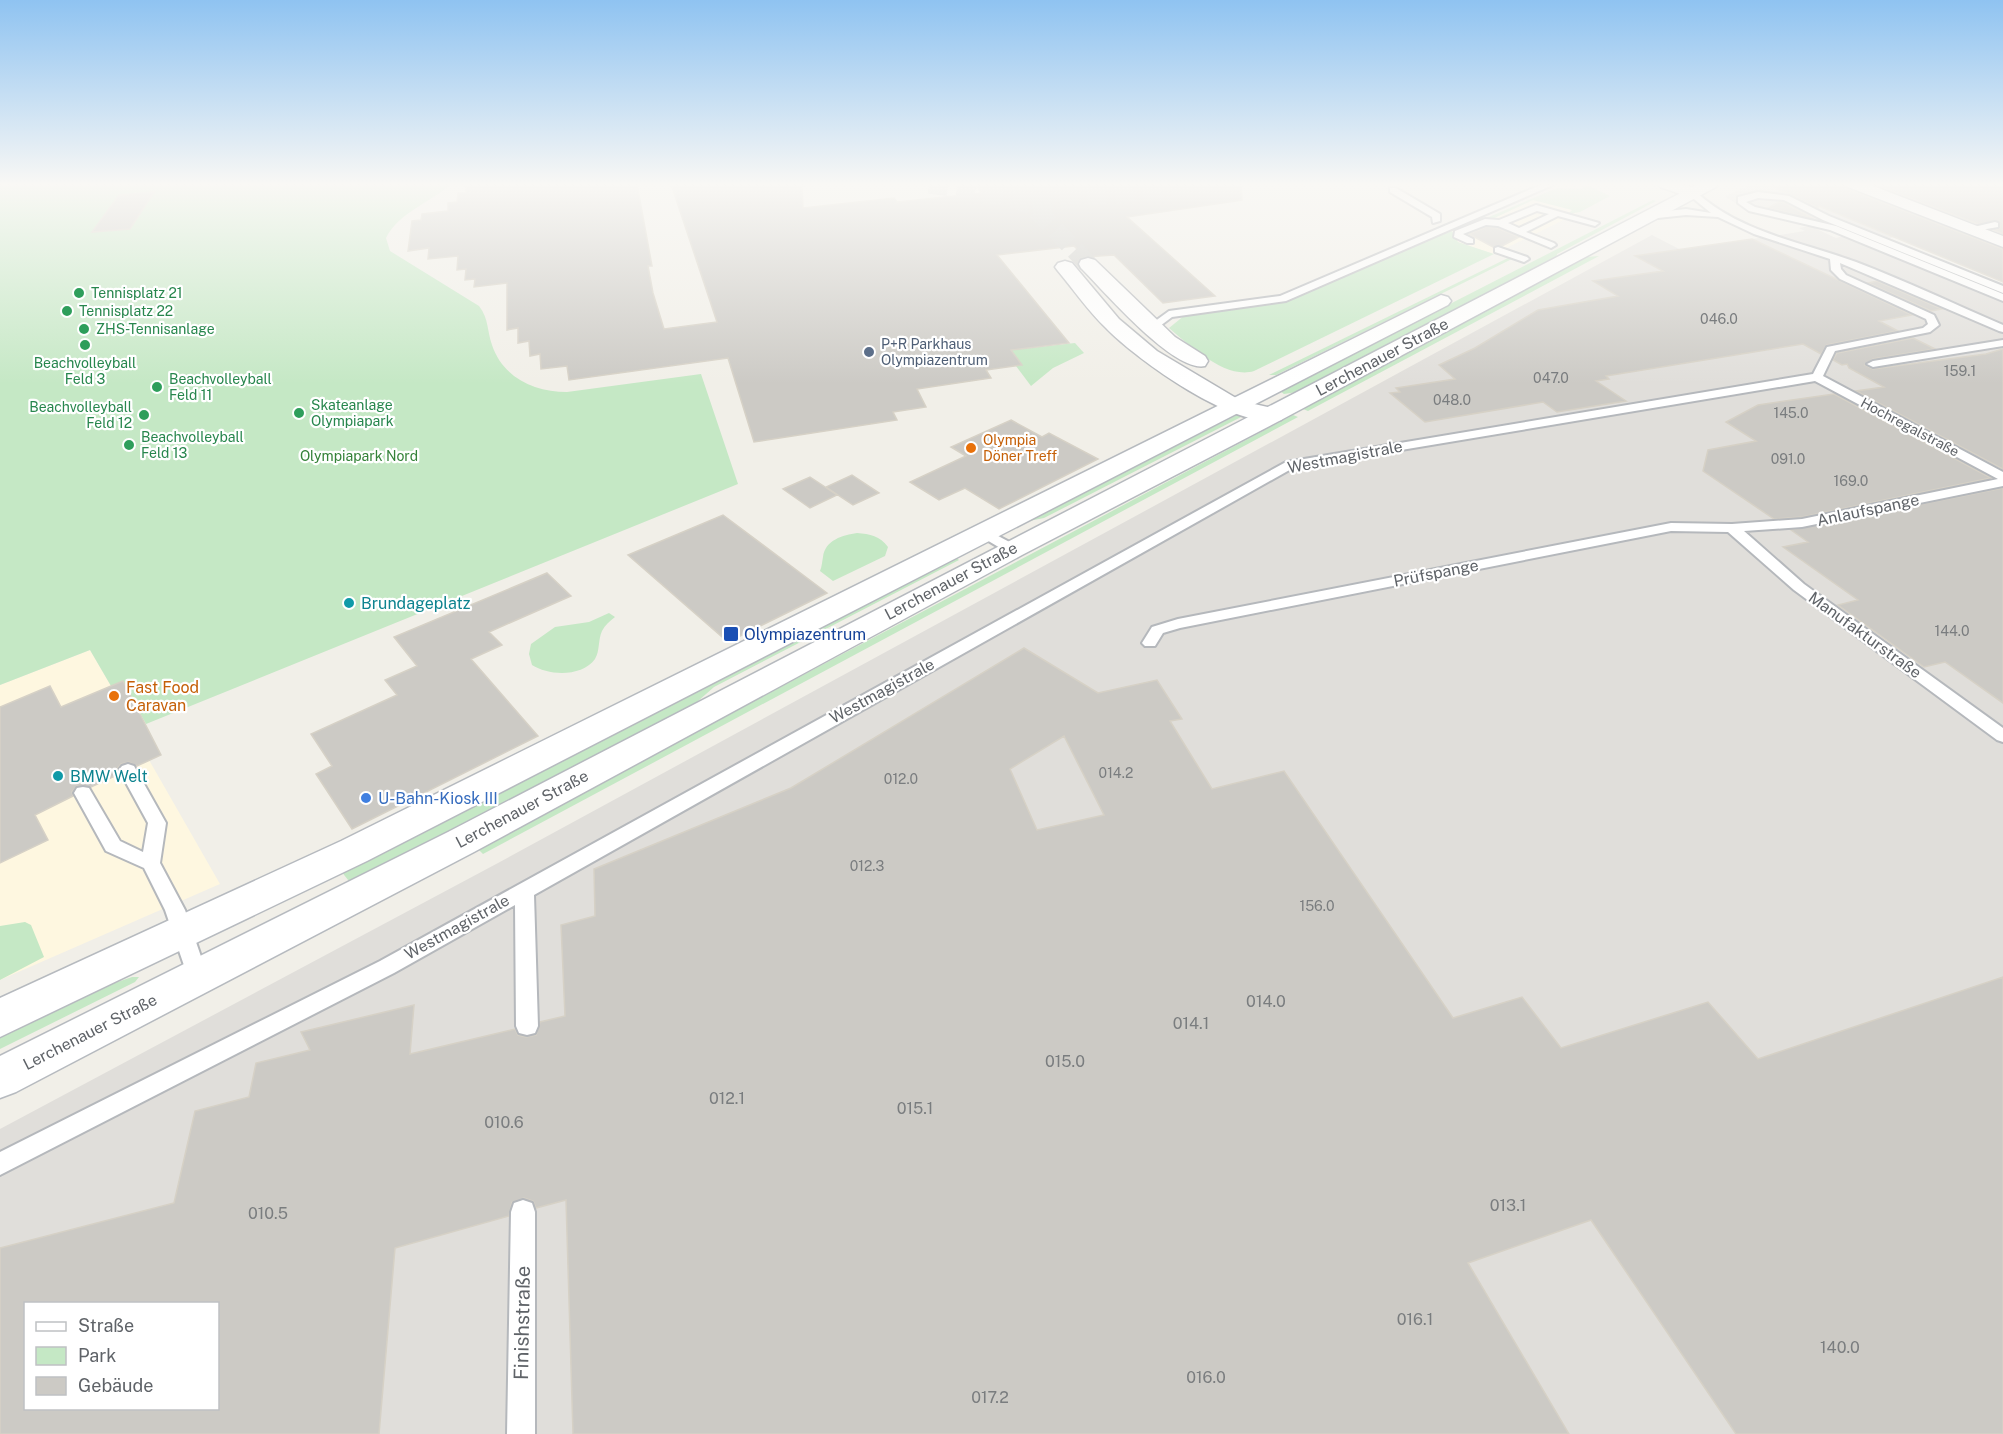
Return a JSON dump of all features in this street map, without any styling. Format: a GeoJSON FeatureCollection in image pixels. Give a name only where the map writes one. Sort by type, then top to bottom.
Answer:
{"type":"FeatureCollection","features":[{"type":"Feature","properties":{"kind":"main road"},"geometry":{"type":"LineString","coordinates":[[1503,270],[1540,251]]}},
{"type":"Feature","properties":{"kind":"main road","name":"Lerchenauer Straße"},"geometry":{"type":"LineString","coordinates":[[0,1018],[999,541],[1273,415],[1582,251]]}},
{"type":"Feature","properties":{"kind":"main road"},"geometry":{"type":"LineString","coordinates":[[1089,264],[1152,327],[1182,352],[1214,370]]}},
{"type":"Feature","properties":{"kind":"main road"},"geometry":{"type":"LineString","coordinates":[[1065,267],[1112,323],[1149,356],[1273,415]]}},
{"type":"Feature","properties":{"kind":"main road","name":"Lerchenauer Straße"},"geometry":{"type":"LineString","coordinates":[[0,1078],[451,847],[999,541],[1243,401],[1461,291]]}},
{"type":"Feature","properties":{"kind":"main road"},"geometry":{"type":"LineString","coordinates":[[1112,323],[1134,323],[1152,327]]}},
{"type":"Feature","properties":{"kind":"main road"},"geometry":{"type":"LineString","coordinates":[[1233,380],[1243,385],[1243,401]]}},
{"type":"Feature","properties":{"kind":"lane"},"geometry":{"type":"LineString","coordinates":[[1152,327],[1169,314],[1282,299],[1395,251]]}},
{"type":"Feature","properties":{"kind":"lane"},"geometry":{"type":"LineString","coordinates":[[1501,251],[1524,259]]}},
{"type":"Feature","properties":{"kind":"lane"},"geometry":{"type":"LineString","coordinates":[[1816,251],[2003,329]]}},
{"type":"Feature","properties":{"kind":"lane"},"geometry":{"type":"LineString","coordinates":[[1823,251],[1834,257]]}},
{"type":"Feature","properties":{"kind":"lane"},"geometry":{"type":"LineString","coordinates":[[1889,251],[2003,298]]}},
{"type":"Feature","properties":{"kind":"lane"},"geometry":{"type":"LineString","coordinates":[[1907,251],[2003,290]]}},
{"type":"Feature","properties":{"kind":"lane"},"geometry":{"type":"LineString","coordinates":[[1817,377],[1831,349],[1926,330],[1934,325],[1930,317],[1843,277],[1836,270],[1834,257]]}},
{"type":"Feature","properties":{"kind":"lane"},"geometry":{"type":"LineString","coordinates":[[1873,364],[2003,343]]}},
{"type":"Feature","properties":{"kind":"lane","name":"Westmagistrale"},"geometry":{"type":"LineString","coordinates":[[0,1164],[387,967],[473,916],[524,891],[1290,465],[1817,377]]}},
{"type":"Feature","properties":{"kind":"lane","name":"Hochregalstraße"},"geometry":{"type":"LineString","coordinates":[[1817,377],[2003,477]]}},
{"type":"Feature","properties":{"kind":"lane","name":"Anlaufspange"},"geometry":{"type":"LineString","coordinates":[[1732,528],[1803,523],[2003,482]]}},
{"type":"Feature","properties":{"kind":"lane","name":"Prüfspange"},"geometry":{"type":"LineString","coordinates":[[1150,643],[1157,630],[1202,619],[1671,527],[1732,528]]}},
{"type":"Feature","properties":{"kind":"lane","name":"Manufakturstraße"},"geometry":{"type":"LineString","coordinates":[[1732,528],[1799,587],[2003,736]]}},
{"type":"Feature","properties":{"kind":"lane"},"geometry":{"type":"LineString","coordinates":[[128,770],[157,823],[151,863],[175,910],[198,977]]}},
{"type":"Feature","properties":{"kind":"lane"},"geometry":{"type":"LineString","coordinates":[[83,793],[113,846],[151,863]]}},
{"type":"Feature","properties":{"kind":"lane"},"geometry":{"type":"LineString","coordinates":[[524,891],[527,1026]]}},
{"type":"Feature","properties":{"kind":"lane","name":"Finishstraße"},"geometry":{"type":"LineString","coordinates":[[520,1434],[524,1212]]}},
{"type":"Feature","properties":{"kind":"shaded area"},"geometry":{"type":"Polygon","coordinates":[[[1485,251],[1500,251],[1494,254],[1485,251]]]}},
{"type":"Feature","properties":{"kind":"shaded area"},"geometry":{"type":"Polygon","coordinates":[[[1623,251],[1920,251],[2003,285],[2003,1434],[0,1434],[0,1129],[498,863],[1623,251]]]}},
{"type":"Feature","properties":{"kind":"shaded area"},"geometry":{"type":"Polygon","coordinates":[[[90,650],[111,686],[123,681],[161,755],[149,760],[220,884],[0,980],[0,685],[90,650]]]}},
{"type":"Feature","properties":{"kind":"green space","name":"Olympiapark Nord"},"geometry":{"type":"Polygon","coordinates":[[[0,251],[390,251],[479,306],[485,316],[490,340],[497,356],[512,374],[532,386],[567,392],[701,374],[738,484],[146,724],[123,682],[111,686],[90,650],[0,685],[0,251]]]}},
{"type":"Feature","properties":{"kind":"green space"},"geometry":{"type":"Polygon","coordinates":[[[1400,251],[1485,251],[1494,254],[1254,371],[1243,372],[1220,366],[1169,328],[1185,315],[1259,305],[1400,251]]]}},
{"type":"Feature","properties":{"kind":"green space"},"geometry":{"type":"Polygon","coordinates":[[[1554,251],[1563,251],[1557,254],[1556,259],[1304,391],[1284,394],[1280,391],[1554,251]]]}},
{"type":"Feature","properties":{"kind":"green space"},"geometry":{"type":"Polygon","coordinates":[[[1599,256],[1308,411],[1303,409],[1586,257],[1599,256]]]}},
{"type":"Feature","properties":{"kind":"green space"},"geometry":{"type":"Polygon","coordinates":[[[1510,257],[1514,258],[1276,375],[1269,375],[1510,257]]]}},
{"type":"Feature","properties":{"kind":"green space"},"geometry":{"type":"Polygon","coordinates":[[[1075,343],[1084,353],[1053,368],[1031,386],[1016,366],[1011,350],[1075,343]]]}},
{"type":"Feature","properties":{"kind":"green space"},"geometry":{"type":"Polygon","coordinates":[[[1239,414],[1243,416],[1044,518],[1029,521],[1239,414]]]}},
{"type":"Feature","properties":{"kind":"green space"},"geometry":{"type":"Polygon","coordinates":[[[1293,415],[1298,417],[483,854],[477,848],[1293,415]]]}},
{"type":"Feature","properties":{"kind":"green space"},"geometry":{"type":"Polygon","coordinates":[[[857,533],[882,540],[888,547],[885,556],[833,581],[820,571],[824,551],[836,539],[857,533]]]}},
{"type":"Feature","properties":{"kind":"green space"},"geometry":{"type":"Polygon","coordinates":[[[956,557],[959,560],[714,687],[681,716],[352,885],[341,871],[956,557]]]}},
{"type":"Feature","properties":{"kind":"green space"},"geometry":{"type":"Polygon","coordinates":[[[609,613],[615,617],[602,631],[597,656],[589,665],[574,672],[556,673],[532,665],[529,654],[531,644],[555,627],[589,622],[609,613]]]}},
{"type":"Feature","properties":{"kind":"green space"},"geometry":{"type":"Polygon","coordinates":[[[25,922],[31,925],[44,957],[0,980],[0,926],[25,922]]]}},
{"type":"Feature","properties":{"kind":"green space"},"geometry":{"type":"Polygon","coordinates":[[[132,977],[139,977],[135,982],[0,1049],[0,1034],[103,987],[132,977]]]}},
{"type":"Feature","properties":{"kind":"building"},"geometry":{"type":"Polygon","coordinates":[[[429,251],[649,251],[652,266],[648,266],[653,293],[664,329],[717,322],[693,251],[1032,251],[997,255],[1069,343],[1011,350],[1022,365],[986,370],[991,378],[917,389],[926,407],[893,412],[897,420],[754,442],[728,358],[569,380],[567,366],[541,369],[540,354],[530,356],[529,341],[518,343],[518,328],[507,330],[507,283],[474,287],[475,279],[465,280],[466,269],[457,270],[458,256],[428,259],[429,251]]]}},
{"type":"Feature","properties":{"kind":"building"},"geometry":{"type":"Polygon","coordinates":[[[1079,251],[1165,251],[1215,296],[1163,303],[1114,255],[1085,257],[1079,251]]]}},
{"type":"Feature","properties":{"kind":"building"},"geometry":{"type":"Polygon","coordinates":[[[1670,251],[1777,251],[1912,315],[1879,321],[1898,331],[1827,345],[1821,354],[1803,344],[1606,376],[1609,379],[1596,381],[1626,401],[1557,412],[1543,402],[1425,422],[1390,393],[1400,392],[1396,388],[1455,379],[1439,365],[1475,348],[1538,310],[1618,296],[1593,281],[1663,271],[1635,256],[1670,251]]]}},
{"type":"Feature","properties":{"kind":"building"},"geometry":{"type":"Polygon","coordinates":[[[1928,251],[2003,251],[2003,282],[1928,251]]]}},
{"type":"Feature","properties":{"kind":"building"},"geometry":{"type":"Polygon","coordinates":[[[1877,281],[1942,309],[1931,311],[1868,283],[1877,281]]]}},
{"type":"Feature","properties":{"kind":"building"},"geometry":{"type":"Polygon","coordinates":[[[1913,338],[1935,349],[1873,359],[1865,365],[1873,369],[1986,354],[2003,349],[2003,469],[1856,391],[1884,387],[1849,368],[1847,364],[1842,365],[1833,360],[1837,353],[1913,338]]]}},
{"type":"Feature","properties":{"kind":"building"},"geometry":{"type":"Polygon","coordinates":[[[1834,394],[1991,478],[1802,517],[1774,519],[1703,471],[1708,450],[1756,441],[1726,422],[1758,405],[1834,394]]]}},
{"type":"Feature","properties":{"kind":"building"},"geometry":{"type":"Polygon","coordinates":[[[1011,420],[1042,437],[1049,433],[1098,459],[999,509],[965,488],[939,500],[910,482],[966,456],[951,447],[1011,420]]]}},
{"type":"Feature","properties":{"kind":"building"},"geometry":{"type":"Polygon","coordinates":[[[852,475],[879,493],[853,505],[826,487],[852,475]]]}},
{"type":"Feature","properties":{"kind":"building"},"geometry":{"type":"Polygon","coordinates":[[[810,477],[837,495],[810,508],[783,489],[810,477]]]}},
{"type":"Feature","properties":{"kind":"building"},"geometry":{"type":"Polygon","coordinates":[[[2003,488],[2003,703],[1945,662],[1924,667],[1838,605],[1858,600],[1783,547],[1808,542],[1791,530],[2003,488]]]}},
{"type":"Feature","properties":{"kind":"building"},"geometry":{"type":"Polygon","coordinates":[[[723,515],[827,593],[728,642],[628,555],[723,515]]]}},
{"type":"Feature","properties":{"kind":"building"},"geometry":{"type":"Polygon","coordinates":[[[547,573],[571,596],[489,632],[502,645],[471,659],[538,736],[352,829],[316,774],[332,766],[311,734],[397,695],[385,680],[417,666],[394,637],[547,573]]]}},
{"type":"Feature","properties":{"kind":"building"},"geometry":{"type":"Polygon","coordinates":[[[1024,648],[1098,693],[1157,680],[1182,719],[1170,721],[1212,789],[1284,771],[1453,1018],[1522,997],[1561,1048],[1708,1002],[1758,1059],[2003,977],[2003,1434],[1736,1434],[1591,1220],[1468,1263],[1569,1434],[573,1434],[566,1200],[536,1208],[533,1201],[524,1198],[512,1202],[509,1216],[395,1248],[379,1434],[0,1434],[0,1248],[174,1203],[195,1111],[249,1097],[256,1063],[310,1050],[301,1032],[414,1005],[410,1054],[515,1029],[518,1035],[526,1037],[536,1035],[540,1022],[565,1016],[561,925],[595,916],[594,869],[791,788],[1024,648]],[[1064,736],[1010,769],[1037,830],[1104,815],[1064,736]]]}},
{"type":"Feature","properties":{"kind":"building","name":"BMW Welt"},"geometry":{"type":"Polygon","coordinates":[[[123,681],[161,755],[137,766],[129,762],[121,764],[117,769],[119,774],[91,787],[77,786],[72,792],[73,796],[35,815],[48,840],[0,863],[0,707],[50,686],[61,707],[123,681]]]}},
{"type":"Feature","properties":{"kind":"tunnel"},"geometry":{"type":"LineString","coordinates":[[1076,251],[1088,264]]}},
{"type":"Feature","properties":{"kind":"place","name":"Tennisplatz 21"},"geometry":{"type":"Point","coordinates":[79,293]}},
{"type":"Feature","properties":{"kind":"place","name":"Tennisplatz 22"},"geometry":{"type":"Point","coordinates":[67,311]}},
{"type":"Feature","properties":{"kind":"place","name":"ZHS-Tennisanlage"},"geometry":{"type":"Point","coordinates":[84,329]}},
{"type":"Feature","properties":{"kind":"place","name":"Beachvolleyball Feld 3"},"geometry":{"type":"Point","coordinates":[85,345]}},
{"type":"Feature","properties":{"kind":"place","name":"P+R Parkhaus Olympiazentrum"},"geometry":{"type":"Point","coordinates":[869,352]}},
{"type":"Feature","properties":{"kind":"place","name":"Beachvolleyball Feld 11"},"geometry":{"type":"Point","coordinates":[157,387]}},
{"type":"Feature","properties":{"kind":"place","name":"Skateanlage Olympiapark"},"geometry":{"type":"Point","coordinates":[299,413]}},
{"type":"Feature","properties":{"kind":"place","name":"Beachvolleyball Feld 12"},"geometry":{"type":"Point","coordinates":[144,415]}},
{"type":"Feature","properties":{"kind":"place","name":"Beachvolleyball Feld 13"},"geometry":{"type":"Point","coordinates":[129,445]}},
{"type":"Feature","properties":{"kind":"place","name":"Olympia Döner Treff"},"geometry":{"type":"Point","coordinates":[971,448]}},
{"type":"Feature","properties":{"kind":"place","name":"Brundageplatz"},"geometry":{"type":"Point","coordinates":[349,603]}},
{"type":"Feature","properties":{"kind":"place","name":"Olympiazentrum"},"geometry":{"type":"Point","coordinates":[731,634]}},
{"type":"Feature","properties":{"kind":"place","name":"Fast Food Caravan"},"geometry":{"type":"Point","coordinates":[114,696]}},
{"type":"Feature","properties":{"kind":"place","name":"BMW Welt"},"geometry":{"type":"Point","coordinates":[58,776]}},
{"type":"Feature","properties":{"kind":"place","name":"U-Bahn-Kiosk III"},"geometry":{"type":"Point","coordinates":[366,798]}}]}
